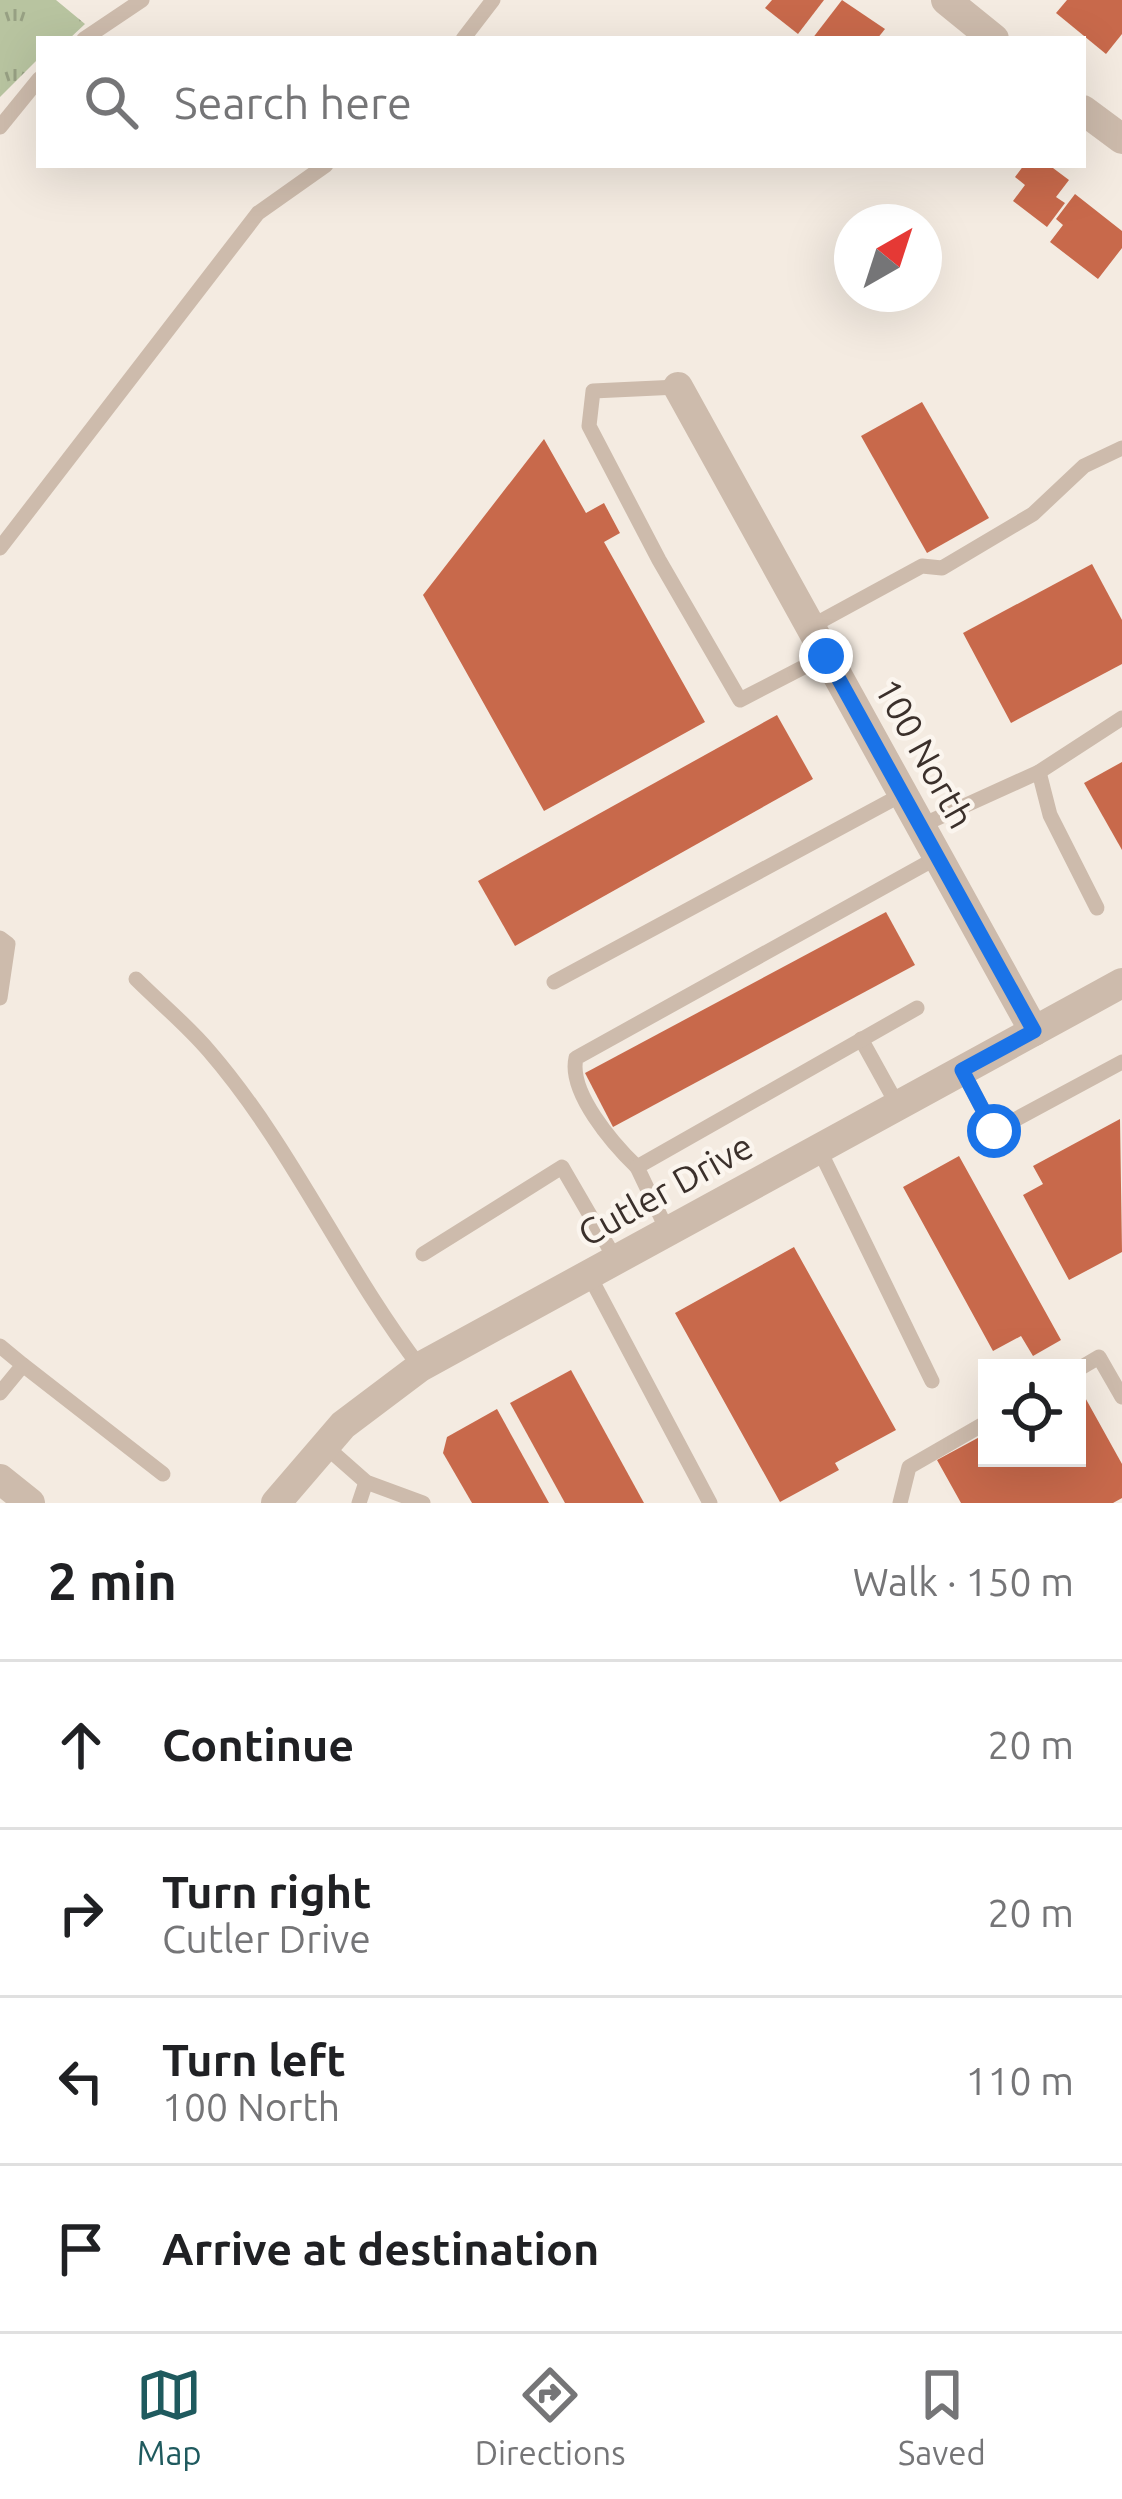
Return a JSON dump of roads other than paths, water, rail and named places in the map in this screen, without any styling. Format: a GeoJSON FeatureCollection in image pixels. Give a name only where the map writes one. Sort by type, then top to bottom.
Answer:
{"type":"FeatureCollection","features":[{"type":"Feature","properties":{"kind":"street"},"geometry":{"type":"LineString","coordinates":[[946,0],[990,36]]}},
{"type":"Feature","properties":{"kind":"street"},"geometry":{"type":"LineString","coordinates":[[1086,112],[1122,139]]}},
{"type":"Feature","properties":{"kind":"street","name":"100 North"},"geometry":{"type":"LineString","coordinates":[[678,387],[1034,1031]]}},
{"type":"Feature","properties":{"kind":"street","name":"Cutler Drive"},"geometry":{"type":"LineString","coordinates":[[276,1503],[324,1445],[365,1406],[420,1366],[1122,983]]}},
{"type":"Feature","properties":{"kind":"street"},"geometry":{"type":"LineString","coordinates":[[0,1478],[30,1503]]}},
{"type":"Feature","properties":{"kind":"lane"},"geometry":{"type":"LineString","coordinates":[[88,36],[142,0]]}},
{"type":"Feature","properties":{"kind":"lane"},"geometry":{"type":"LineString","coordinates":[[465,36],[493,0]]}},
{"type":"Feature","properties":{"kind":"lane"},"geometry":{"type":"LineString","coordinates":[[0,127],[36,83]]}},
{"type":"Feature","properties":{"kind":"lane"},"geometry":{"type":"LineString","coordinates":[[0,548],[258,213],[322,168]]}},
{"type":"Feature","properties":{"kind":"lane"},"geometry":{"type":"LineString","coordinates":[[678,387],[593,391],[589,426],[658,560],[740,700],[826,656]]}},
{"type":"Feature","properties":{"kind":"lane"},"geometry":{"type":"LineString","coordinates":[[811,627],[922,566],[942,568],[1033,514],[1084,466],[1122,448]]}},
{"type":"Feature","properties":{"kind":"lane"},"geometry":{"type":"LineString","coordinates":[[920,826],[1039,772],[1122,718]]}},
{"type":"Feature","properties":{"kind":"lane"},"geometry":{"type":"LineString","coordinates":[[1039,772],[1049,815],[1097,908]]}},
{"type":"Feature","properties":{"kind":"lane"},"geometry":{"type":"LineString","coordinates":[[554,982],[903,794]]}},
{"type":"Feature","properties":{"kind":"lane"},"geometry":{"type":"LineString","coordinates":[[668,1232],[637,1167],[589,1108],[573,1070],[576,1058],[938,857]]}},
{"type":"Feature","properties":{"kind":"lane"},"geometry":{"type":"LineString","coordinates":[[0,938],[8,944],[0,998]]}},
{"type":"Feature","properties":{"kind":"lane"},"geometry":{"type":"LineString","coordinates":[[136,980],[209,1050],[287,1158],[420,1366]]}},
{"type":"Feature","properties":{"kind":"lane"},"geometry":{"type":"LineString","coordinates":[[637,1167],[917,1008]]}},
{"type":"Feature","properties":{"kind":"lane"},"geometry":{"type":"LineString","coordinates":[[861,1039],[898,1106]]}},
{"type":"Feature","properties":{"kind":"lane"},"geometry":{"type":"LineString","coordinates":[[962,1070],[994,1131],[1122,1062]]}},
{"type":"Feature","properties":{"kind":"lane"},"geometry":{"type":"LineString","coordinates":[[819,1149],[932,1381]]}},
{"type":"Feature","properties":{"kind":"lane"},"geometry":{"type":"LineString","coordinates":[[423,1254],[562,1167],[602,1267],[710,1503]]}},
{"type":"Feature","properties":{"kind":"lane"},"geometry":{"type":"LineString","coordinates":[[0,1346],[163,1474]]}},
{"type":"Feature","properties":{"kind":"lane"},"geometry":{"type":"LineString","coordinates":[[1086,1365],[1099,1357],[1122,1397]]}},
{"type":"Feature","properties":{"kind":"lane"},"geometry":{"type":"LineString","coordinates":[[0,1393],[23,1365]]}},
{"type":"Feature","properties":{"kind":"lane"},"geometry":{"type":"LineString","coordinates":[[899,1503],[909,1467],[978,1427]]}},
{"type":"Feature","properties":{"kind":"lane"},"geometry":{"type":"LineString","coordinates":[[324,1445],[366,1482],[423,1503]]}},
{"type":"Feature","properties":{"kind":"lane"},"geometry":{"type":"LineString","coordinates":[[358,1503],[366,1482]]}}]}
